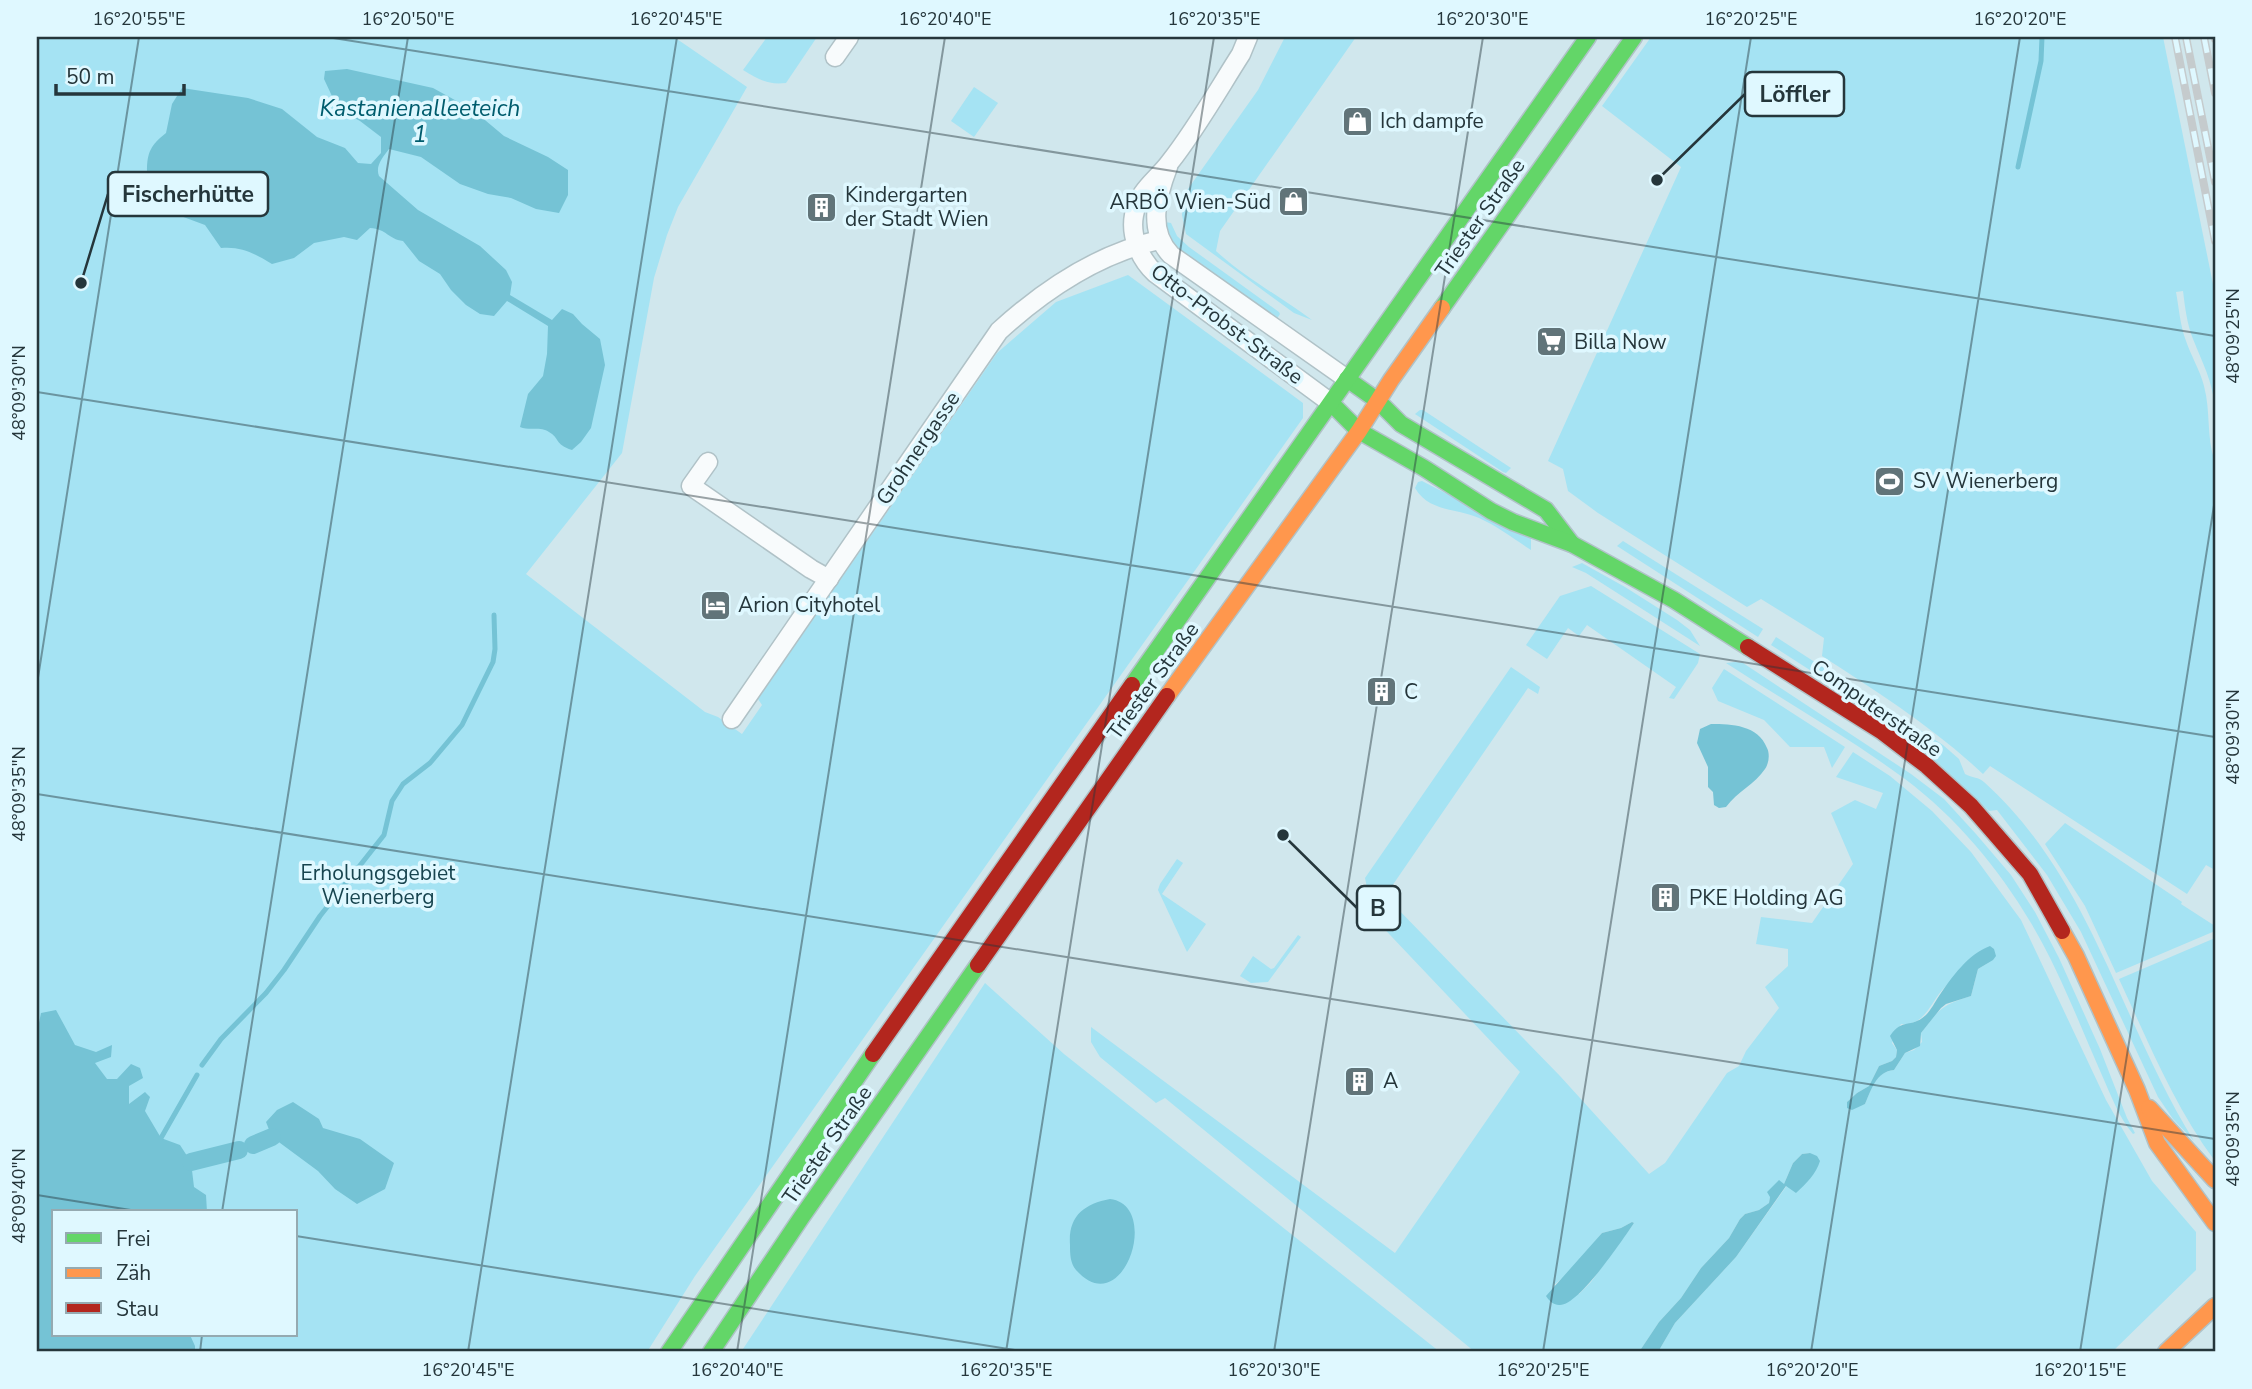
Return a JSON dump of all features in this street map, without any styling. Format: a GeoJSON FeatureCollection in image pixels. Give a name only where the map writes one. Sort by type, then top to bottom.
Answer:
{"type":"FeatureCollection","features":[{"type":"Feature","properties":{"kind":"main road","name":"Triester Straße"},"geometry":{"type":"LineString","coordinates":[[668,1352],[910,1000],[1588,37]]}},
{"type":"Feature","properties":{"kind":"main road","name":"Triester Straße"},"geometry":{"type":"LineString","coordinates":[[712,1352],[801,1218],[938,1022],[1165,699],[1359,431],[1398,370],[1633,37]]}},
{"type":"Feature","properties":{"kind":"main road","name":"Computerstraße"},"geometry":{"type":"LineString","coordinates":[[1347,379],[1378,401],[1401,424],[1546,510],[1572,544]]}},
{"type":"Feature","properties":{"kind":"main road","name":"Computerstraße"},"geometry":{"type":"LineString","coordinates":[[1331,403],[1359,431],[1513,522],[1572,544],[1675,600],[1881,731],[1927,766],[1971,806],[2030,874],[2076,956],[2140,1097],[2157,1143],[2215,1223]]}},
{"type":"Feature","properties":{"kind":"main road","name":"Computerstraße"},"geometry":{"type":"LineString","coordinates":[[2140,1097],[2215,1180]]}},
{"type":"Feature","properties":{"kind":"main road"},"geometry":{"type":"LineString","coordinates":[[2166,1352],[2215,1306]]}},
{"type":"Feature","properties":{"kind":"street"},"geometry":{"type":"LineString","coordinates":[[835,57],[849,37]]}},
{"type":"Feature","properties":{"kind":"street","name":"Otto-Probst-Straße"},"geometry":{"type":"LineString","coordinates":[[1248,37],[1241,54],[1169,164],[1149,183],[1140,198],[1134,215],[1137,245],[1142,258],[1156,273],[1331,403]]}},
{"type":"Feature","properties":{"kind":"street","name":"Otto-Probst-Straße"},"geometry":{"type":"LineString","coordinates":[[1169,164],[1157,202],[1156,229],[1158,240],[1171,256],[1347,379]]}},
{"type":"Feature","properties":{"kind":"street","name":"Grohnergasse"},"geometry":{"type":"LineString","coordinates":[[732,719],[999,331],[1058,284],[1095,263],[1137,245],[1158,240]]}},
{"type":"Feature","properties":{"kind":"street"},"geometry":{"type":"LineString","coordinates":[[708,462],[691,486],[828,579]]}},
{"type":"Feature","properties":{"kind":"green space","name":"Erholungsgebiet Wienerberg"},"geometry":{"type":"Polygon","coordinates":[[[37,37],[674,37],[747,87],[678,207],[667,235],[654,278],[622,453],[526,574],[705,712],[718,717],[742,734],[762,705],[758,699],[997,353],[1056,302],[1128,275],[1303,403],[1303,418],[695,1276],[647,1352],[37,1352],[37,37]]]}},
{"type":"Feature","properties":{"kind":"green space"},"geometry":{"type":"Polygon","coordinates":[[[767,37],[817,37],[786,83],[774,83],[754,77],[743,70],[767,37]]]}},
{"type":"Feature","properties":{"kind":"green space"},"geometry":{"type":"Polygon","coordinates":[[[1285,37],[1356,37],[1220,231],[1216,251],[1312,320],[1294,313],[1186,234],[1182,215],[1183,196],[1258,90],[1285,37]]]}},
{"type":"Feature","properties":{"kind":"green space","name":"SV Wienerberg"},"geometry":{"type":"Polygon","coordinates":[[[1651,37],[2163,37],[2215,294],[2215,407],[2209,380],[2189,327],[2183,291],[2176,292],[2184,335],[2204,386],[2210,443],[2215,462],[2215,870],[2206,865],[2187,894],[1990,766],[1983,774],[1925,726],[1822,656],[1824,638],[1761,599],[1747,607],[1598,513],[1568,491],[1563,469],[1548,461],[1681,167],[1602,106],[1651,37]]]}},
{"type":"Feature","properties":{"kind":"green space"},"geometry":{"type":"Polygon","coordinates":[[[974,87],[998,103],[974,137],[951,121],[974,87]]]}},
{"type":"Feature","properties":{"kind":"green space"},"geometry":{"type":"Polygon","coordinates":[[[1165,222],[1171,223],[1177,236],[1189,247],[1279,312],[1276,320],[1181,251],[1172,240],[1165,222]]]}},
{"type":"Feature","properties":{"kind":"green space"},"geometry":{"type":"Polygon","coordinates":[[[1420,410],[1511,468],[1506,473],[1503,472],[1415,414],[1420,410]]]}},
{"type":"Feature","properties":{"kind":"green space"},"geometry":{"type":"Polygon","coordinates":[[[1422,481],[1531,537],[1531,550],[1479,518],[1428,501],[1415,488],[1418,482],[1422,481]]]}},
{"type":"Feature","properties":{"kind":"green space"},"geometry":{"type":"Polygon","coordinates":[[[1623,541],[1763,629],[1758,637],[1617,546],[1623,541]]]}},
{"type":"Feature","properties":{"kind":"green space"},"geometry":{"type":"Polygon","coordinates":[[[1582,563],[1677,620],[1690,630],[1700,646],[1586,573],[1572,567],[1582,563]]]}},
{"type":"Feature","properties":{"kind":"green space"},"geometry":{"type":"Polygon","coordinates":[[[1591,586],[1700,654],[1698,663],[1674,699],[1669,698],[1676,687],[1587,625],[1579,636],[1568,628],[1547,659],[1526,645],[1560,596],[1591,586]]]}},
{"type":"Feature","properties":{"kind":"green space"},"geometry":{"type":"Polygon","coordinates":[[[1776,637],[1943,745],[1959,759],[1965,774],[1984,782],[2021,820],[2052,862],[2078,907],[2168,1096],[2194,1141],[2173,1119],[2158,1097],[2081,932],[2047,875],[1997,810],[1989,811],[1916,743],[1861,703],[1771,645],[1776,637]]]}},
{"type":"Feature","properties":{"kind":"green space"},"geometry":{"type":"Polygon","coordinates":[[[1726,663],[1743,663],[1911,774],[1944,799],[2011,875],[2035,912],[2059,958],[2135,1133],[2128,1128],[2115,1105],[2041,941],[2005,883],[1975,845],[1942,810],[1905,779],[1726,663]]]}},
{"type":"Feature","properties":{"kind":"green space"},"geometry":{"type":"Polygon","coordinates":[[[1511,667],[1540,687],[1538,694],[1528,688],[1392,886],[1401,894],[1394,905],[1560,1076],[1649,1174],[1665,1163],[1727,1073],[1739,1066],[1746,1051],[1779,1008],[1765,987],[1788,966],[1788,949],[1756,944],[1761,917],[1812,923],[1853,864],[1831,813],[1855,800],[1876,809],[1883,793],[1836,777],[1853,752],[1890,776],[1932,811],[1971,852],[2021,920],[2106,1100],[2152,1181],[2196,1232],[2196,1270],[2112,1352],[1658,1352],[1675,1323],[1736,1257],[1810,1153],[1802,1154],[1793,1163],[1784,1184],[1770,1197],[1769,1203],[1740,1219],[1729,1238],[1701,1268],[1639,1352],[1475,1352],[1165,1098],[1156,1103],[1100,1057],[1091,1042],[1091,1027],[1395,1253],[1520,1072],[1373,917],[1365,878],[1511,667]],[[1993,960],[1949,983],[1922,1017],[1909,1024],[1901,1024],[1892,1043],[1897,1050],[1896,1057],[1879,1066],[1869,1086],[1847,1102],[1847,1108],[1865,1104],[1878,1078],[1894,1070],[1905,1053],[1914,1050],[1922,1042],[1921,1033],[1942,1009],[1971,996],[1978,969],[1993,960]],[[1634,1223],[1602,1233],[1570,1272],[1554,1285],[1579,1294],[1591,1282],[1634,1223]]]}},
{"type":"Feature","properties":{"kind":"green space"},"geometry":{"type":"Polygon","coordinates":[[[1724,669],[1845,747],[1832,768],[1824,747],[1790,747],[1764,720],[1718,701],[1712,688],[1724,669]]]}},
{"type":"Feature","properties":{"kind":"green space"},"geometry":{"type":"Polygon","coordinates":[[[2065,823],[2182,902],[2181,904],[2215,926],[2215,931],[2116,973],[2085,906],[2045,844],[2065,823]]]}},
{"type":"Feature","properties":{"kind":"green space"},"geometry":{"type":"Polygon","coordinates":[[[1177,859],[1183,863],[1162,894],[1206,924],[1187,952],[1158,890],[1177,859]]]}},
{"type":"Feature","properties":{"kind":"green space"},"geometry":{"type":"Polygon","coordinates":[[[1298,935],[1301,937],[1268,982],[1251,983],[1240,976],[1253,956],[1271,969],[1274,968],[1298,935]]]}},
{"type":"Feature","properties":{"kind":"green space"},"geometry":{"type":"Polygon","coordinates":[[[2215,938],[2215,1161],[2174,1096],[2119,979],[2215,938]]]}},
{"type":"Feature","properties":{"kind":"green space"},"geometry":{"type":"Polygon","coordinates":[[[985,983],[1064,1054],[1440,1352],[741,1352],[985,983]]]}},
{"type":"Feature","properties":{"kind":"water","name":"Kastanienalleeteich 1"},"geometry":{"type":"Polygon","coordinates":[[[347,69],[433,88],[473,110],[504,136],[568,170],[568,195],[559,213],[536,209],[511,198],[488,194],[460,184],[421,157],[389,149],[380,162],[378,172],[379,176],[418,210],[480,246],[506,270],[512,282],[510,295],[552,320],[562,309],[573,314],[600,339],[605,365],[591,428],[572,450],[562,446],[546,430],[520,427],[528,394],[543,376],[548,326],[507,301],[494,316],[480,314],[451,290],[440,274],[419,261],[403,241],[376,229],[370,228],[357,240],[344,237],[314,243],[294,258],[272,264],[242,250],[221,248],[205,225],[178,215],[170,207],[165,184],[147,171],[151,149],[166,133],[172,104],[182,88],[248,98],[282,109],[317,137],[345,148],[358,163],[371,164],[381,153],[381,137],[338,109],[324,79],[325,71],[347,69]]]}},
{"type":"Feature","properties":{"kind":"water"},"geometry":{"type":"Polygon","coordinates":[[[1711,724],[1751,730],[1763,740],[1769,753],[1761,774],[1726,807],[1719,808],[1714,805],[1713,792],[1708,787],[1708,767],[1697,743],[1700,729],[1711,724]]]}},
{"type":"Feature","properties":{"kind":"water"},"geometry":{"type":"Polygon","coordinates":[[[1990,946],[1996,956],[1978,969],[1971,996],[1941,1008],[1921,1033],[1920,1046],[1905,1053],[1894,1070],[1878,1078],[1865,1104],[1852,1110],[1847,1108],[1847,1102],[1869,1086],[1879,1066],[1896,1057],[1897,1050],[1890,1036],[1895,1030],[1926,1015],[1961,967],[1990,946]]]}},
{"type":"Feature","properties":{"kind":"water"},"geometry":{"type":"Polygon","coordinates":[[[56,1010],[75,1045],[96,1052],[112,1045],[111,1057],[95,1063],[107,1079],[117,1079],[131,1064],[140,1068],[143,1078],[129,1086],[129,1104],[145,1092],[150,1097],[145,1111],[161,1138],[180,1145],[191,1162],[194,1187],[206,1195],[207,1210],[52,1210],[52,1336],[190,1336],[195,1352],[37,1352],[37,1023],[41,1013],[56,1010]]]}},
{"type":"Feature","properties":{"kind":"water"},"geometry":{"type":"Polygon","coordinates":[[[293,1102],[319,1119],[323,1128],[360,1139],[394,1163],[385,1189],[357,1204],[272,1137],[266,1122],[277,1110],[293,1102]]]}},
{"type":"Feature","properties":{"kind":"water"},"geometry":{"type":"Polygon","coordinates":[[[1810,1153],[1820,1161],[1810,1178],[1796,1193],[1786,1186],[1736,1257],[1675,1323],[1658,1352],[1639,1352],[1701,1268],[1729,1238],[1740,1219],[1769,1203],[1767,1192],[1779,1180],[1784,1184],[1793,1163],[1802,1154],[1810,1153]]]}},
{"type":"Feature","properties":{"kind":"water"},"geometry":{"type":"Polygon","coordinates":[[[1110,1199],[1125,1206],[1133,1220],[1134,1238],[1130,1257],[1121,1272],[1108,1282],[1093,1282],[1076,1270],[1073,1264],[1070,1235],[1075,1219],[1085,1208],[1110,1199]]]}},
{"type":"Feature","properties":{"kind":"water"},"geometry":{"type":"Polygon","coordinates":[[[1634,1223],[1610,1257],[1577,1295],[1567,1303],[1559,1305],[1549,1300],[1546,1296],[1602,1233],[1634,1223]]]}},
{"type":"Feature","properties":{"kind":"waterway"},"geometry":{"type":"LineString","coordinates":[[2018,167],[2041,61],[2042,37]]}},
{"type":"Feature","properties":{"kind":"waterway"},"geometry":{"type":"LineString","coordinates":[[202,1065],[221,1039],[266,993],[320,916],[384,835],[392,801],[403,784],[430,763],[462,725],[493,662],[494,615]]}},
{"type":"Feature","properties":{"kind":"waterway"},"geometry":{"type":"LineString","coordinates":[[161,1138],[197,1075]]}},
{"type":"Feature","properties":{"kind":"waterway"},"geometry":{"type":"LineString","coordinates":[[253,1145],[272,1137]]}},
{"type":"Feature","properties":{"kind":"waterway"},"geometry":{"type":"LineString","coordinates":[[191,1162],[239,1150]]}},
{"type":"Feature","properties":{"kind":"railway"},"geometry":{"type":"LineString","coordinates":[[2175,37],[2215,241]]}},
{"type":"Feature","properties":{"kind":"railway"},"geometry":{"type":"LineString","coordinates":[[2186,37],[2215,182]]}},
{"type":"Feature","properties":{"kind":"railway"},"geometry":{"type":"LineString","coordinates":[[2204,37],[2215,93]]}},
{"type":"Feature","properties":{"kind":"traffic: fast"},"geometry":{"type":"LineString","coordinates":[[1132,685],[1588,37]]}},
{"type":"Feature","properties":{"kind":"traffic: fast"},"geometry":{"type":"LineString","coordinates":[[1442,308],[1634,37]]}},
{"type":"Feature","properties":{"kind":"traffic: fast"},"geometry":{"type":"LineString","coordinates":[[1347,379],[1378,401],[1401,424],[1546,510],[1572,544]]}},
{"type":"Feature","properties":{"kind":"traffic: fast"},"geometry":{"type":"LineString","coordinates":[[1331,403],[1359,431],[1491,511],[1572,544],[1674,600],[1748,647]]}},
{"type":"Feature","properties":{"kind":"traffic: fast"},"geometry":{"type":"LineString","coordinates":[[711,1352],[978,965]]}},
{"type":"Feature","properties":{"kind":"traffic: fast"},"geometry":{"type":"LineString","coordinates":[[669,1352],[873,1054]]}},
{"type":"Feature","properties":{"kind":"traffic: slow"},"geometry":{"type":"LineString","coordinates":[[1167,696],[1359,431],[1442,308]]}},
{"type":"Feature","properties":{"kind":"traffic: slow"},"geometry":{"type":"LineString","coordinates":[[2062,931],[2137,1090],[2157,1143],[2215,1223]]}},
{"type":"Feature","properties":{"kind":"traffic: slow"},"geometry":{"type":"LineString","coordinates":[[2149,1108],[2215,1180]]}},
{"type":"Feature","properties":{"kind":"traffic: slow"},"geometry":{"type":"LineString","coordinates":[[2166,1352],[2215,1306]]}},
{"type":"Feature","properties":{"kind":"traffic: jam"},"geometry":{"type":"LineString","coordinates":[[1748,647],[1881,731],[1927,766],[1971,806],[2030,874],[2062,931]]}},
{"type":"Feature","properties":{"kind":"traffic: jam"},"geometry":{"type":"LineString","coordinates":[[873,1054],[1132,685]]}},
{"type":"Feature","properties":{"kind":"traffic: jam"},"geometry":{"type":"LineString","coordinates":[[978,965],[1167,696]]}},
{"type":"Feature","properties":{"kind":"place","name":"Ich dampfe"},"geometry":{"type":"Point","coordinates":[1357,121]}},
{"type":"Feature","properties":{"kind":"place","name":"Löffler"},"geometry":{"type":"Point","coordinates":[1657,180]}},
{"type":"Feature","properties":{"kind":"place","name":"ARBÖ Wien-Süd"},"geometry":{"type":"Point","coordinates":[1294,202]}},
{"type":"Feature","properties":{"kind":"place","name":"Kindergarten der Stadt Wien"},"geometry":{"type":"Point","coordinates":[822,207]}},
{"type":"Feature","properties":{"kind":"place","name":"Fischerhütte"},"geometry":{"type":"Point","coordinates":[81,283]}},
{"type":"Feature","properties":{"kind":"place","name":"Billa Now"},"geometry":{"type":"Point","coordinates":[1551,342]}},
{"type":"Feature","properties":{"kind":"place","name":"SV Wienerberg"},"geometry":{"type":"Point","coordinates":[1890,481]}},
{"type":"Feature","properties":{"kind":"place","name":"Arion Cityhotel"},"geometry":{"type":"Point","coordinates":[715,605]}},
{"type":"Feature","properties":{"kind":"place","name":"C"},"geometry":{"type":"Point","coordinates":[1381,692]}},
{"type":"Feature","properties":{"kind":"place","name":"B"},"geometry":{"type":"Point","coordinates":[1283,835]}},
{"type":"Feature","properties":{"kind":"place","name":"PKE Holding AG"},"geometry":{"type":"Point","coordinates":[1666,898]}},
{"type":"Feature","properties":{"kind":"place","name":"A"},"geometry":{"type":"Point","coordinates":[1360,1081]}}]}
